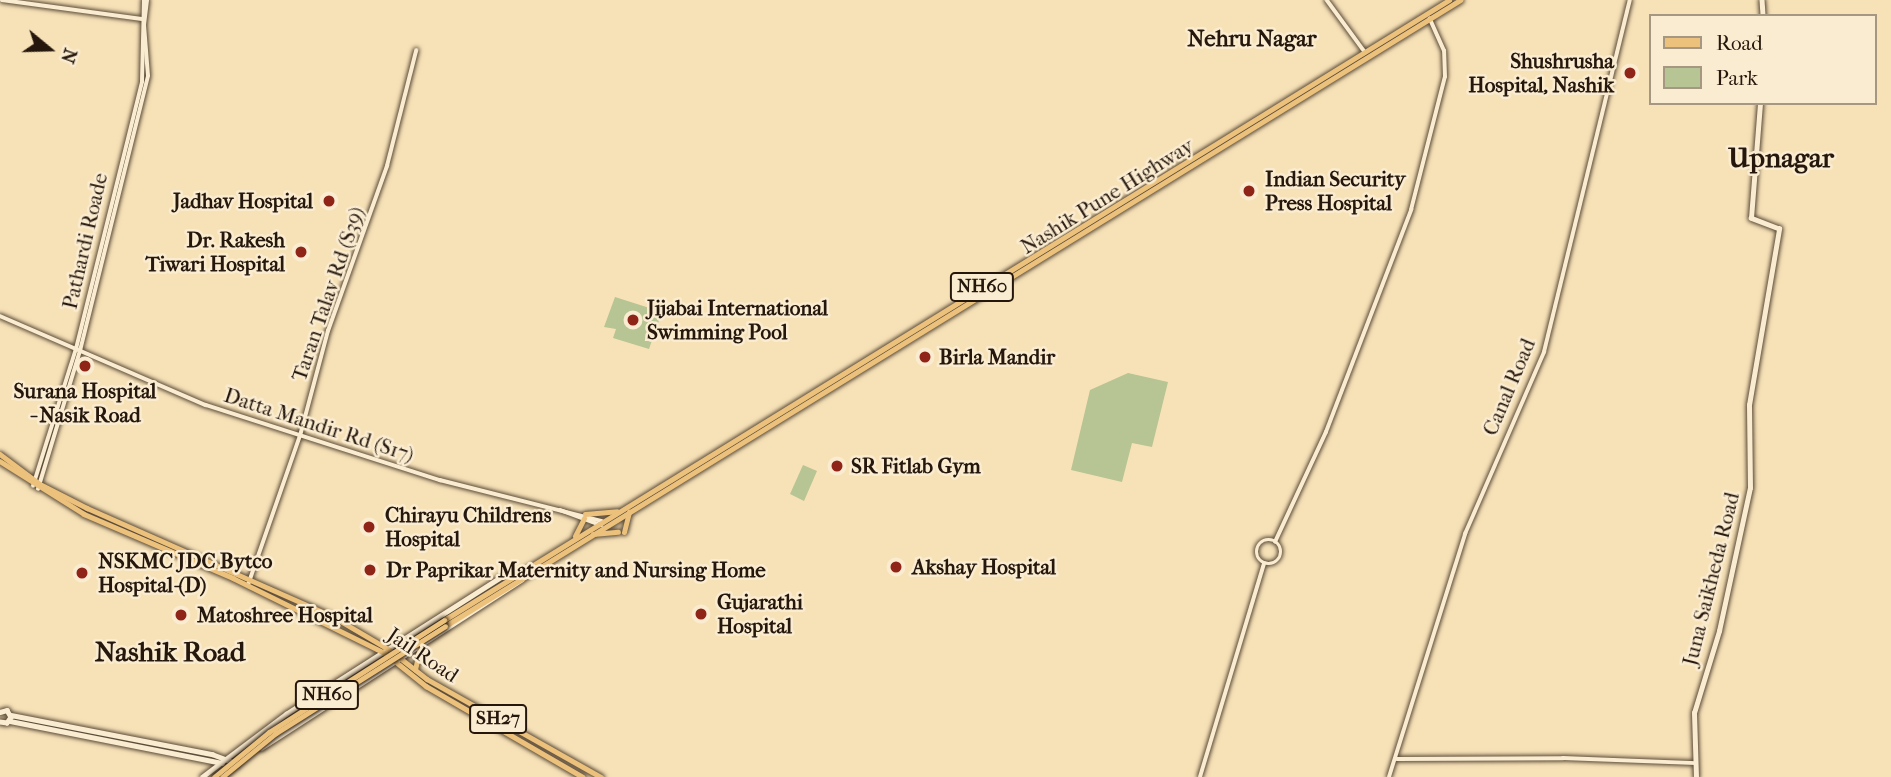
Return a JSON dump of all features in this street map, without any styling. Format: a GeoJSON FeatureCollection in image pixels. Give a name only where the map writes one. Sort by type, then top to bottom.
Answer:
{"type":"FeatureCollection","features":[{"type":"Feature","properties":{"kind":"highway","name":"Nashik Pune Highway"},"geometry":{"type":"LineString","coordinates":[[445,623],[573,538],[628,512],[1449,0]]}},
{"type":"Feature","properties":{"kind":"highway","name":"Nashik Pune Highway"},"geometry":{"type":"LineString","coordinates":[[445,623],[589,535],[619,510],[1365,52],[1460,0]]}},
{"type":"Feature","properties":{"kind":"highway"},"geometry":{"type":"LineString","coordinates":[[573,538],[585,516],[619,510]]}},
{"type":"Feature","properties":{"kind":"highway"},"geometry":{"type":"LineString","coordinates":[[589,535],[621,532],[628,512]]}},
{"type":"Feature","properties":{"kind":"highway","name":"NH60"},"geometry":{"type":"LineString","coordinates":[[214,777],[269,732],[445,623]]}},
{"type":"Feature","properties":{"kind":"highway","name":"NH60"},"geometry":{"type":"LineString","coordinates":[[224,777],[276,733],[445,623]]}},
{"type":"Feature","properties":{"kind":"main road","name":"Juna Saikheda Road"},"geometry":{"type":"LineString","coordinates":[[1696,777],[1694,713],[1719,631],[1750,488],[1749,405],[1779,229],[1774,224],[1751,218],[1760,105]]}},
{"type":"Feature","properties":{"kind":"main road","name":"Jail Road"},"geometry":{"type":"LineString","coordinates":[[0,454],[36,485],[387,651]]}},
{"type":"Feature","properties":{"kind":"main road"},"geometry":{"type":"LineString","coordinates":[[0,461],[36,485]]}},
{"type":"Feature","properties":{"kind":"main road","name":"Jail Road"},"geometry":{"type":"LineString","coordinates":[[36,485],[332,616],[387,651],[416,678],[583,777]]}},
{"type":"Feature","properties":{"kind":"main road"},"geometry":{"type":"LineString","coordinates":[[202,777],[387,651],[506,574],[515,574]]}},
{"type":"Feature","properties":{"kind":"main road"},"geometry":{"type":"LineString","coordinates":[[224,777],[518,584],[523,577]]}},
{"type":"Feature","properties":{"kind":"main road"},"geometry":{"type":"LineString","coordinates":[[415,670],[420,647]]}},
{"type":"Feature","properties":{"kind":"main road","name":"Jail Road"},"geometry":{"type":"LineString","coordinates":[[399,661],[601,777]]}},
{"type":"Feature","properties":{"kind":"main road"},"geometry":{"type":"LineString","coordinates":[[1,710],[10,718],[223,761],[238,767]]}},
{"type":"Feature","properties":{"kind":"main road"},"geometry":{"type":"LineString","coordinates":[[0,722],[10,718]]}},
{"type":"Feature","properties":{"kind":"street"},"geometry":{"type":"LineString","coordinates":[[2,0],[142,19]]}},
{"type":"Feature","properties":{"kind":"street","name":"Pathardi Roade"},"geometry":{"type":"LineString","coordinates":[[36,485],[78,350],[144,73],[142,19],[146,0]]}},
{"type":"Feature","properties":{"kind":"street"},"geometry":{"type":"LineString","coordinates":[[1327,0],[1365,52]]}},
{"type":"Feature","properties":{"kind":"street","name":"Canal Road"},"geometry":{"type":"LineString","coordinates":[[1389,777],[1465,534],[1544,352],[1630,0]]}},
{"type":"Feature","properties":{"kind":"street"},"geometry":{"type":"LineString","coordinates":[[1275,542],[1326,432],[1411,210],[1445,77],[1444,51],[1429,17]]}},
{"type":"Feature","properties":{"kind":"street","name":"Taran Talav Rd (S39)"},"geometry":{"type":"LineString","coordinates":[[248,585],[300,436],[328,331],[387,166],[416,51]]}},
{"type":"Feature","properties":{"kind":"street","name":"Datta Mandir Rd (S17)"},"geometry":{"type":"LineString","coordinates":[[0,316],[206,405],[440,480],[585,516],[603,524]]}},
{"type":"Feature","properties":{"kind":"street"},"geometry":{"type":"LineString","coordinates":[[1264,563],[1257,555],[1259,545],[1275,542]]}},
{"type":"Feature","properties":{"kind":"street"},"geometry":{"type":"LineString","coordinates":[[1264,563],[1278,559],[1281,552],[1275,542]]}},
{"type":"Feature","properties":{"kind":"street"},"geometry":{"type":"LineString","coordinates":[[1200,777],[1264,563]]}},
{"type":"Feature","properties":{"kind":"street"},"geometry":{"type":"LineString","coordinates":[[1396,759],[1696,763]]}},
{"type":"Feature","properties":{"kind":"green space","name":"Jijabai International Swimming Pool"},"geometry":{"type":"Polygon","coordinates":[[[615,297],[662,312],[649,349],[613,338],[616,329],[604,327],[615,297]]]}},
{"type":"Feature","properties":{"kind":"green space"},"geometry":{"type":"Polygon","coordinates":[[[1128,373],[1168,382],[1152,447],[1132,443],[1122,482],[1071,470],[1090,390],[1128,373]]]}},
{"type":"Feature","properties":{"kind":"green space"},"geometry":{"type":"Polygon","coordinates":[[[803,465],[817,471],[804,501],[790,494],[803,465]]]}},
{"type":"Feature","properties":{"kind":"place","name":"Shushrusha Hospital, Nashik"},"geometry":{"type":"Point","coordinates":[1630,73]}},
{"type":"Feature","properties":{"kind":"place","name":"Indian Security Press Hospital"},"geometry":{"type":"Point","coordinates":[1249,191]}},
{"type":"Feature","properties":{"kind":"place","name":"Jadhav Hospital"},"geometry":{"type":"Point","coordinates":[329,201]}},
{"type":"Feature","properties":{"kind":"place","name":"Dr. Rakesh Tiwari Hospital"},"geometry":{"type":"Point","coordinates":[301,252]}},
{"type":"Feature","properties":{"kind":"place","name":"Jijabai International Swimming Pool"},"geometry":{"type":"Point","coordinates":[633,320]}},
{"type":"Feature","properties":{"kind":"place","name":"Birla Mandir"},"geometry":{"type":"Point","coordinates":[925,357]}},
{"type":"Feature","properties":{"kind":"place","name":"Surana Hospital - Nasik Road"},"geometry":{"type":"Point","coordinates":[85,366]}},
{"type":"Feature","properties":{"kind":"place","name":"SR Fitlab Gym"},"geometry":{"type":"Point","coordinates":[837,466]}},
{"type":"Feature","properties":{"kind":"place","name":"Chirayu Childrens Hospital"},"geometry":{"type":"Point","coordinates":[369,527]}},
{"type":"Feature","properties":{"kind":"place","name":"Akshay Hospital"},"geometry":{"type":"Point","coordinates":[896,567]}},
{"type":"Feature","properties":{"kind":"place","name":"Dr Paprikar Maternity and Nursing Home"},"geometry":{"type":"Point","coordinates":[370,570]}},
{"type":"Feature","properties":{"kind":"place","name":"NSKMC JDC Bytco Hospital-(D)"},"geometry":{"type":"Point","coordinates":[82,573]}},
{"type":"Feature","properties":{"kind":"place","name":"Gujarathi Hospital"},"geometry":{"type":"Point","coordinates":[701,614]}},
{"type":"Feature","properties":{"kind":"place","name":"Matoshree Hospital"},"geometry":{"type":"Point","coordinates":[181,615]}},
{"type":"Feature","properties":{"kind":"district","name":"Nehru Nagar"},"geometry":{"type":"Point","coordinates":[1252,39]}},
{"type":"Feature","properties":{"kind":"district","name":"Upnagar"},"geometry":{"type":"Point","coordinates":[1781,158]}},
{"type":"Feature","properties":{"kind":"district","name":"Nashik Road"},"geometry":{"type":"Point","coordinates":[170,652]}}]}
